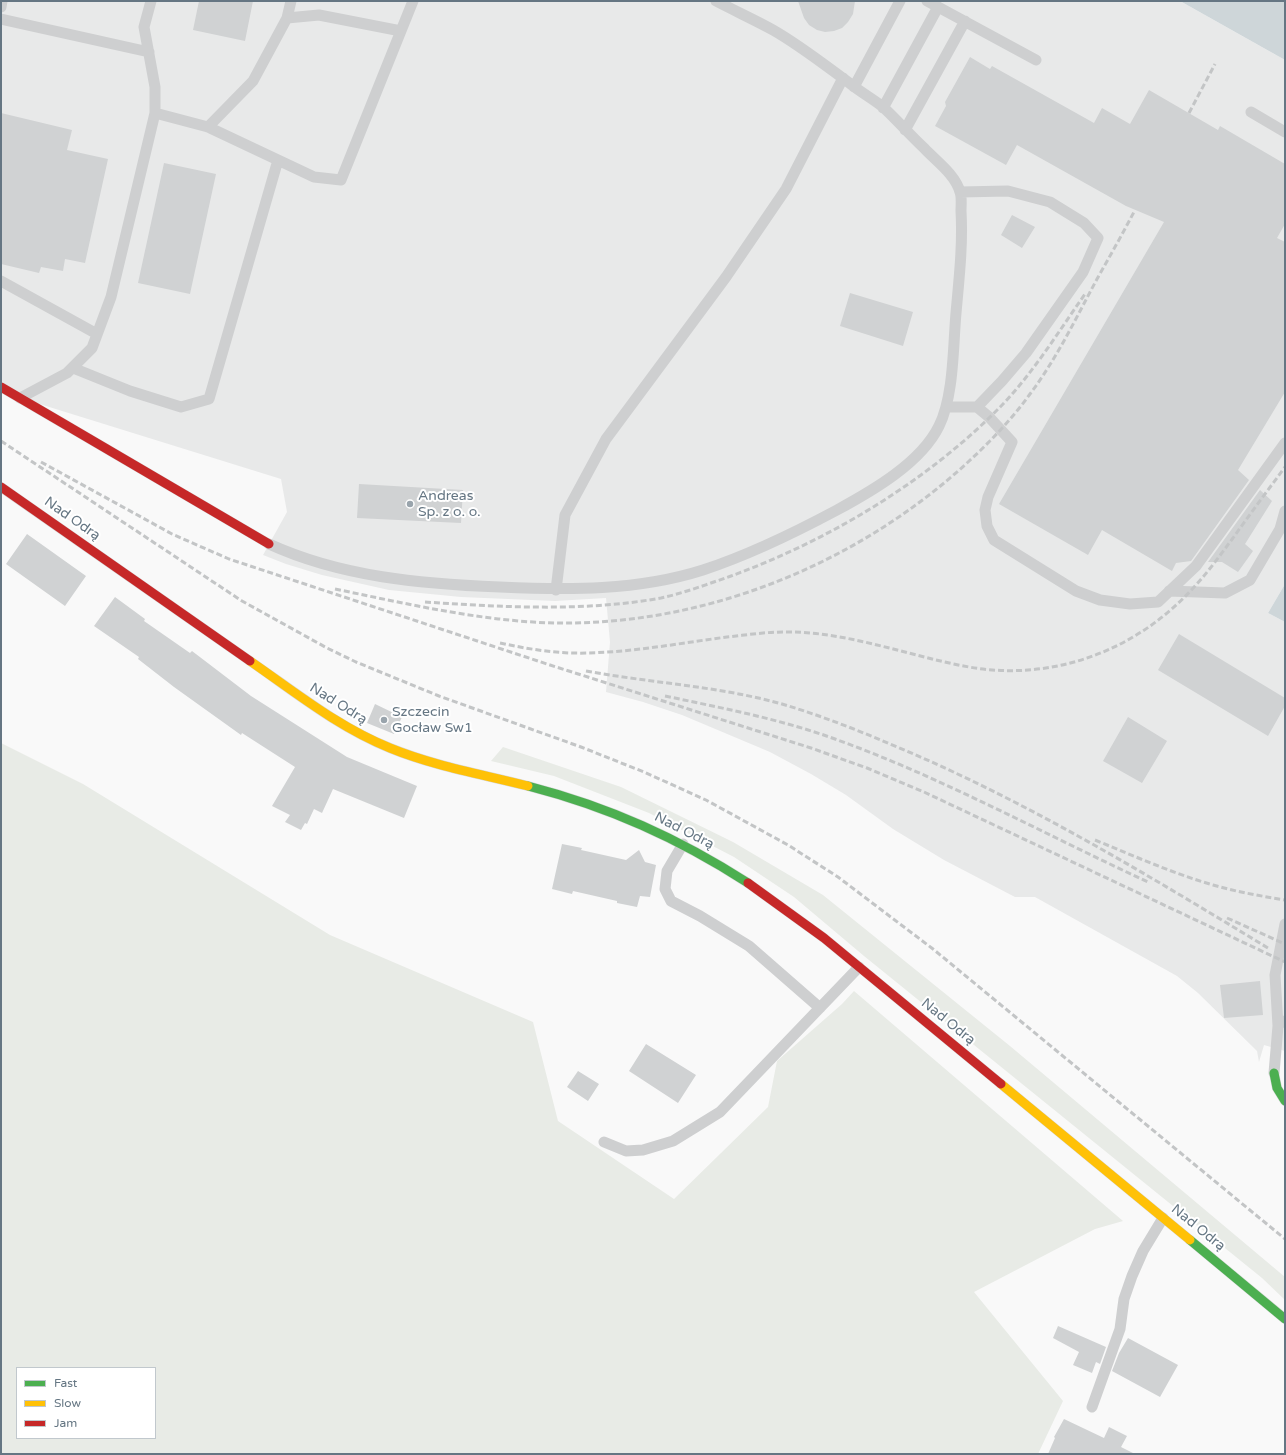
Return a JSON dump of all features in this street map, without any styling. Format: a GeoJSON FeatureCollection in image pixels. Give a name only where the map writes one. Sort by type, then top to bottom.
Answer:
{"type":"FeatureCollection","features":[{"type":"Feature","properties":{"kind":"street"},"geometry":{"type":"LineString","coordinates":[[1,387],[269,544]]}},
{"type":"Feature","properties":{"kind":"street","name":"Nad Odrą"},"geometry":{"type":"LineString","coordinates":[[1,487],[330,717],[357,733],[421,760],[544,790],[590,804],[640,824],[682,844],[721,866],[758,890],[859,968],[1285,1319]]}},
{"type":"Feature","properties":{"kind":"street"},"geometry":{"type":"LineString","coordinates":[[1274,1073],[1274,1083],[1285,1101]]}},
{"type":"Feature","properties":{"kind":"lane"},"geometry":{"type":"LineString","coordinates":[[1,7],[2,1]]}},
{"type":"Feature","properties":{"kind":"lane"},"geometry":{"type":"LineString","coordinates":[[20,398],[68,373],[92,348],[111,297],[155,113],[155,87],[144,27],[151,1]]}},
{"type":"Feature","properties":{"kind":"lane"},"geometry":{"type":"LineString","coordinates":[[208,127],[253,81],[287,18],[291,1]]}},
{"type":"Feature","properties":{"kind":"lane"},"geometry":{"type":"LineString","coordinates":[[155,113],[208,127],[314,177],[341,180],[413,1]]}},
{"type":"Feature","properties":{"kind":"lane"},"geometry":{"type":"LineString","coordinates":[[269,544],[306,558],[350,571],[465,586],[556,590],[614,587],[667,579],[709,568],[738,557],[816,521],[848,504],[889,479],[915,457],[928,442],[939,426],[946,406],[950,380],[961,265],[962,226],[960,192],[950,174],[883,108],[813,56],[773,30],[716,1]]}},
{"type":"Feature","properties":{"kind":"lane"},"geometry":{"type":"LineString","coordinates":[[854,87],[900,1]]}},
{"type":"Feature","properties":{"kind":"lane"},"geometry":{"type":"LineString","coordinates":[[927,1],[1036,60]]}},
{"type":"Feature","properties":{"kind":"lane"},"geometry":{"type":"LineString","coordinates":[[883,108],[938,7]]}},
{"type":"Feature","properties":{"kind":"lane"},"geometry":{"type":"LineString","coordinates":[[287,18],[319,15],[401,31]]}},
{"type":"Feature","properties":{"kind":"lane"},"geometry":{"type":"LineString","coordinates":[[1,19],[149,52]]}},
{"type":"Feature","properties":{"kind":"lane"},"geometry":{"type":"LineString","coordinates":[[905,130],[965,21]]}},
{"type":"Feature","properties":{"kind":"lane"},"geometry":{"type":"LineString","coordinates":[[556,590],[565,515],[606,439],[726,276],[786,189],[843,78]]}},
{"type":"Feature","properties":{"kind":"lane"},"geometry":{"type":"LineString","coordinates":[[1251,112],[1285,132]]}},
{"type":"Feature","properties":{"kind":"lane"},"geometry":{"type":"LineString","coordinates":[[73,368],[130,391],[181,407],[209,399],[278,160]]}},
{"type":"Feature","properties":{"kind":"lane"},"geometry":{"type":"LineString","coordinates":[[960,192],[1008,191],[1050,202],[1084,223],[1098,238],[1083,272],[1026,353],[977,407]]}},
{"type":"Feature","properties":{"kind":"lane"},"geometry":{"type":"LineString","coordinates":[[1,281],[97,334]]}},
{"type":"Feature","properties":{"kind":"lane"},"geometry":{"type":"LineString","coordinates":[[946,406],[977,407],[989,417],[1012,442],[988,497],[985,510],[987,526],[994,540],[1076,591],[1100,600],[1130,604],[1158,602],[1196,566],[1285,443]]}},
{"type":"Feature","properties":{"kind":"lane"},"geometry":{"type":"LineString","coordinates":[[1170,591],[1225,593],[1250,580],[1280,529],[1285,511]]}},
{"type":"Feature","properties":{"kind":"lane"},"geometry":{"type":"LineString","coordinates":[[682,844],[667,871],[665,889],[671,901],[700,916],[749,946],[820,1008]]}},
{"type":"Feature","properties":{"kind":"lane"},"geometry":{"type":"LineString","coordinates":[[1274,1073],[1282,1022],[1275,975],[1285,925]]}},
{"type":"Feature","properties":{"kind":"lane"},"geometry":{"type":"LineString","coordinates":[[604,1142],[626,1151],[643,1150],[673,1141],[720,1112],[859,968]]}},
{"type":"Feature","properties":{"kind":"lane"},"geometry":{"type":"LineString","coordinates":[[1092,1407],[1120,1329],[1124,1299],[1132,1276],[1143,1251],[1163,1218]]}},
{"type":"Feature","properties":{"kind":"shaded area","name":"Andreas Sp. z o. o."},"geometry":{"type":"Polygon","coordinates":[[[1,1],[1180,1],[1285,60],[1285,584],[1268,613],[1285,622],[1285,1051],[1264,1045],[1259,1062],[1257,1051],[1198,993],[1177,976],[1035,897],[1015,897],[944,860],[893,829],[846,795],[770,752],[682,715],[606,692],[610,642],[606,598],[555,601],[461,597],[389,590],[322,575],[286,564],[263,555],[287,512],[281,479],[1,392],[1,1]]]}},
{"type":"Feature","properties":{"kind":"shaded area"},"geometry":{"type":"Polygon","coordinates":[[[1180,1],[1285,1],[1285,60],[1180,1]]]}},
{"type":"Feature","properties":{"kind":"shaded area"},"geometry":{"type":"Polygon","coordinates":[[[1285,584],[1285,622],[1268,613],[1285,584]]]}},
{"type":"Feature","properties":{"kind":"shaded area"},"geometry":{"type":"Polygon","coordinates":[[[1,743],[83,784],[330,935],[533,1022],[558,1121],[674,1199],[768,1107],[777,1061],[842,1004],[854,991],[1123,1221],[1095,1229],[974,1292],[1063,1401],[1038,1454],[1,1454],[1,743]]]}},
{"type":"Feature","properties":{"kind":"shaded area"},"geometry":{"type":"Polygon","coordinates":[[[503,747],[621,787],[733,842],[823,895],[1010,1046],[1285,1277],[1285,1300],[1262,1278],[864,956],[794,897],[734,857],[649,813],[554,776],[491,761],[503,747]]]}},
{"type":"Feature","properties":{"kind":"building"},"geometry":{"type":"Polygon","coordinates":[[[199,1],[253,1],[245,41],[193,30],[199,1]]]}},
{"type":"Feature","properties":{"kind":"building"},"geometry":{"type":"Polygon","coordinates":[[[798,1],[855,1],[853,14],[848,22],[842,28],[825,32],[817,30],[809,25],[804,18],[798,1]]]}},
{"type":"Feature","properties":{"kind":"building"},"geometry":{"type":"Polygon","coordinates":[[[970,57],[990,69],[992,66],[1094,123],[1102,108],[1130,124],[1149,90],[1218,130],[1220,126],[1285,164],[1285,224],[1277,238],[1285,242],[1285,392],[1238,470],[1249,480],[1191,561],[1176,563],[1172,571],[1102,530],[1088,555],[999,504],[1164,222],[1126,206],[1017,145],[1006,165],[935,126],[946,106],[945,102],[970,57]]]}},
{"type":"Feature","properties":{"kind":"building"},"geometry":{"type":"Polygon","coordinates":[[[1,113],[72,130],[67,150],[108,159],[85,263],[65,259],[63,271],[41,267],[39,273],[1,264],[1,113]]]}},
{"type":"Feature","properties":{"kind":"building"},"geometry":{"type":"Polygon","coordinates":[[[164,163],[216,174],[190,294],[138,283],[164,163]]]}},
{"type":"Feature","properties":{"kind":"building"},"geometry":{"type":"Polygon","coordinates":[[[1012,215],[1035,227],[1022,248],[1001,235],[1012,215]]]}},
{"type":"Feature","properties":{"kind":"building"},"geometry":{"type":"Polygon","coordinates":[[[850,293],[913,312],[903,346],[840,326],[850,293]]]}},
{"type":"Feature","properties":{"kind":"building","name":"Andreas Sp. z o. o."},"geometry":{"type":"Polygon","coordinates":[[[359,484],[463,490],[461,523],[357,518],[359,484]]]}},
{"type":"Feature","properties":{"kind":"building"},"geometry":{"type":"Polygon","coordinates":[[[1260,490],[1272,501],[1245,544],[1253,551],[1238,572],[1222,562],[1208,562],[1260,490]]]}},
{"type":"Feature","properties":{"kind":"building"},"geometry":{"type":"Polygon","coordinates":[[[27,534],[86,576],[65,606],[6,564],[27,534]]]}},
{"type":"Feature","properties":{"kind":"building"},"geometry":{"type":"Polygon","coordinates":[[[115,597],[145,619],[144,621],[190,653],[192,651],[251,696],[347,757],[417,786],[404,818],[333,789],[322,813],[314,809],[307,824],[305,823],[301,830],[285,822],[290,815],[272,806],[295,767],[242,733],[241,735],[174,687],[138,659],[139,657],[94,626],[115,597]]]}},
{"type":"Feature","properties":{"kind":"building"},"geometry":{"type":"Polygon","coordinates":[[[1179,634],[1285,698],[1285,706],[1268,736],[1158,670],[1179,634]]]}},
{"type":"Feature","properties":{"kind":"building","name":"Szczecin Gocław Sw1"},"geometry":{"type":"Polygon","coordinates":[[[375,704],[402,717],[394,734],[367,723],[375,704]]]}},
{"type":"Feature","properties":{"kind":"building"},"geometry":{"type":"Polygon","coordinates":[[[1128,717],[1167,741],[1142,783],[1103,761],[1128,717]]]}},
{"type":"Feature","properties":{"kind":"building"},"geometry":{"type":"Polygon","coordinates":[[[562,844],[582,848],[581,850],[626,860],[639,850],[645,862],[656,865],[650,897],[640,896],[637,907],[573,891],[572,894],[552,889],[562,844]]]}},
{"type":"Feature","properties":{"kind":"building"},"geometry":{"type":"Polygon","coordinates":[[[1260,981],[1263,1015],[1224,1018],[1220,985],[1260,981]]]}},
{"type":"Feature","properties":{"kind":"building"},"geometry":{"type":"Polygon","coordinates":[[[646,1044],[696,1075],[678,1103],[629,1071],[646,1044]]]}},
{"type":"Feature","properties":{"kind":"building"},"geometry":{"type":"Polygon","coordinates":[[[578,1071],[599,1084],[588,1101],[567,1087],[578,1071]]]}},
{"type":"Feature","properties":{"kind":"building"},"geometry":{"type":"Polygon","coordinates":[[[1058,1326],[1106,1347],[1100,1364],[1096,1362],[1092,1373],[1073,1365],[1079,1352],[1053,1338],[1058,1326]]]}},
{"type":"Feature","properties":{"kind":"building"},"geometry":{"type":"Polygon","coordinates":[[[1128,1338],[1178,1365],[1160,1397],[1112,1371],[1119,1353],[1128,1338]]]}},
{"type":"Feature","properties":{"kind":"building"},"geometry":{"type":"Polygon","coordinates":[[[1064,1419],[1104,1438],[1109,1427],[1127,1436],[1121,1447],[1135,1454],[1048,1454],[1055,1438],[1054,1437],[1064,1419]]]}},
{"type":"Feature","properties":{"kind":"railway"},"geometry":{"type":"LineString","coordinates":[[1189,113],[1215,64]]}},
{"type":"Feature","properties":{"kind":"railway"},"geometry":{"type":"LineString","coordinates":[[335,589],[444,611],[499,619],[554,623],[611,621],[667,613],[722,600],[776,582],[828,559],[877,531],[924,499],[967,463],[1008,421],[1040,380],[1058,352],[1135,210]]}},
{"type":"Feature","properties":{"kind":"railway"},"geometry":{"type":"LineString","coordinates":[[425,602],[513,607],[573,607],[661,598],[731,576],[805,544],[842,525],[912,482],[975,431],[1004,403],[1026,377],[1085,294]]}},
{"type":"Feature","properties":{"kind":"railway"},"geometry":{"type":"LineString","coordinates":[[1,441],[242,601],[327,648],[356,662],[439,696],[581,747],[644,772],[706,800],[788,845],[838,877],[933,949],[1285,1239]]}},
{"type":"Feature","properties":{"kind":"railway"},"geometry":{"type":"LineString","coordinates":[[41,462],[172,534],[229,559],[550,665],[811,748],[867,768],[924,792],[1285,962]]}},
{"type":"Feature","properties":{"kind":"railway"},"geometry":{"type":"LineString","coordinates":[[500,643],[543,651],[587,653],[640,649],[727,637],[784,632],[808,633],[854,640],[969,667],[1001,670],[1032,670],[1063,665],[1092,656],[1121,644],[1148,628],[1172,608],[1195,586],[1210,568],[1285,467]]}},
{"type":"Feature","properties":{"kind":"railway"},"geometry":{"type":"LineString","coordinates":[[586,671],[734,693],[782,704],[837,722],[939,766],[1036,813],[1130,865],[1268,948]]}},
{"type":"Feature","properties":{"kind":"railway"},"geometry":{"type":"LineString","coordinates":[[665,696],[751,714],[814,732],[875,754],[993,807],[1148,882]]}},
{"type":"Feature","properties":{"kind":"railway"},"geometry":{"type":"LineString","coordinates":[[1095,840],[1153,864],[1213,885],[1231,890],[1285,900]]}},
{"type":"Feature","properties":{"kind":"railway"},"geometry":{"type":"LineString","coordinates":[[1227,918],[1285,944]]}},
{"type":"Feature","properties":{"kind":"traffic: fast"},"geometry":{"type":"LineString","coordinates":[[528,786],[558,794],[615,814],[669,838],[748,883]]}},
{"type":"Feature","properties":{"kind":"traffic: fast"},"geometry":{"type":"LineString","coordinates":[[1274,1073],[1277,1088],[1285,1101]]}},
{"type":"Feature","properties":{"kind":"traffic: fast"},"geometry":{"type":"LineString","coordinates":[[1190,1240],[1285,1319]]}},
{"type":"Feature","properties":{"kind":"traffic: slow"},"geometry":{"type":"LineString","coordinates":[[250,661],[317,708],[371,740],[424,760],[528,786]]}},
{"type":"Feature","properties":{"kind":"traffic: slow"},"geometry":{"type":"LineString","coordinates":[[1001,1084],[1190,1240]]}},
{"type":"Feature","properties":{"kind":"traffic: jam"},"geometry":{"type":"LineString","coordinates":[[1,387],[269,544]]}},
{"type":"Feature","properties":{"kind":"traffic: jam"},"geometry":{"type":"LineString","coordinates":[[1,487],[250,661]]}},
{"type":"Feature","properties":{"kind":"traffic: jam"},"geometry":{"type":"LineString","coordinates":[[748,883],[824,938],[1001,1084]]}},
{"type":"Feature","properties":{"kind":"place","name":"Andreas Sp. z o. o."},"geometry":{"type":"Point","coordinates":[410,504]}},
{"type":"Feature","properties":{"kind":"place","name":"Szczecin Gocław Sw1"},"geometry":{"type":"Point","coordinates":[384,720]}}]}
